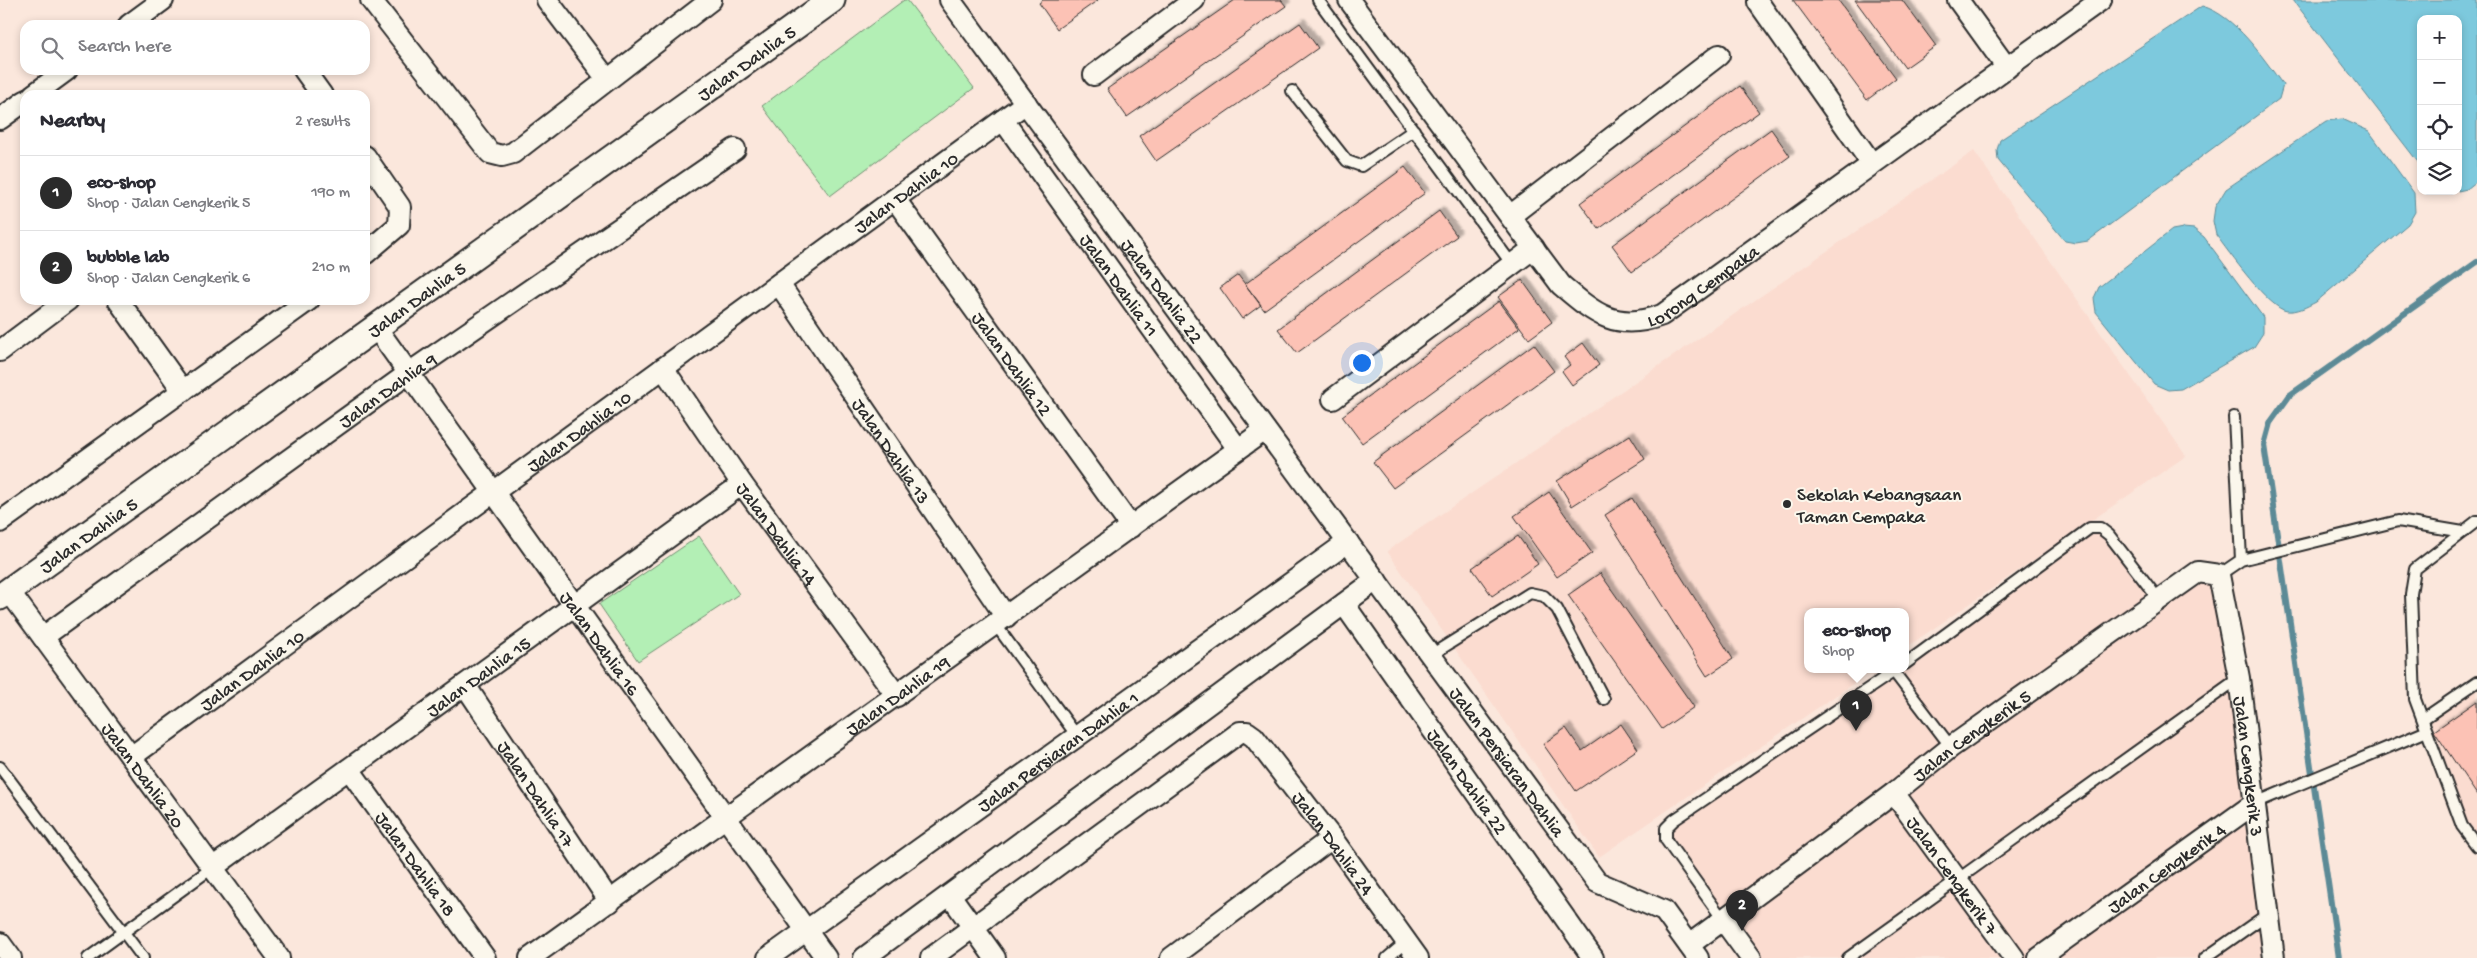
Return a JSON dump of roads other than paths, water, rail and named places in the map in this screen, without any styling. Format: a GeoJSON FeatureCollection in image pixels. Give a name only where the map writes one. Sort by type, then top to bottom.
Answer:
{"type":"FeatureCollection","features":[{"type":"Feature","properties":{"kind":"street"},"geometry":{"type":"LineString","coordinates":[[136,20],[163,0]]}},
{"type":"Feature","properties":{"kind":"street"},"geometry":{"type":"LineString","coordinates":[[371,0],[490,153],[502,156],[513,153],[710,0]]}},
{"type":"Feature","properties":{"kind":"street"},"geometry":{"type":"LineString","coordinates":[[547,0],[607,79]]}},
{"type":"Feature","properties":{"kind":"street","name":"Jalan Dahlia 5"},"geometry":{"type":"LineString","coordinates":[[4,594],[375,326],[832,0]]}},
{"type":"Feature","properties":{"kind":"street","name":"Jalan Dahlia 22"},"geometry":{"type":"LineString","coordinates":[[950,0],[1376,580]]}},
{"type":"Feature","properties":{"kind":"street"},"geometry":{"type":"LineString","coordinates":[[1094,75],[1194,0]]}},
{"type":"Feature","properties":{"kind":"street","name":"Lorong Cempaka"},"geometry":{"type":"LineString","coordinates":[[1349,0],[1561,285],[1591,310],[1604,318],[1632,323],[1644,322],[1662,315],[2102,0]]}},
{"type":"Feature","properties":{"kind":"street"},"geometry":{"type":"LineString","coordinates":[[1958,0],[2007,68]]}},
{"type":"Feature","properties":{"kind":"street"},"geometry":{"type":"LineString","coordinates":[[1758,2],[1872,164]]}},
{"type":"Feature","properties":{"kind":"street"},"geometry":{"type":"LineString","coordinates":[[1510,216],[1719,55]]}},
{"type":"Feature","properties":{"kind":"street"},"geometry":{"type":"LineString","coordinates":[[40,90],[60,75]]}},
{"type":"Feature","properties":{"kind":"street"},"geometry":{"type":"LineString","coordinates":[[308,75],[318,90]]}},
{"type":"Feature","properties":{"kind":"street","name":"Jalan Dahlia 10"},"geometry":{"type":"LineString","coordinates":[[131,757],[1026,104]]}},
{"type":"Feature","properties":{"kind":"street"},"geometry":{"type":"LineString","coordinates":[[0,119],[20,105]]}},
{"type":"Feature","properties":{"kind":"street","name":"Jalan Dahlia 11"},"geometry":{"type":"LineString","coordinates":[[1002,120],[1238,449]]}},
{"type":"Feature","properties":{"kind":"street","name":"Jalan Dahlia 9"},"geometry":{"type":"LineString","coordinates":[[43,637],[409,373],[735,149]]}},
{"type":"Feature","properties":{"kind":"street"},"geometry":{"type":"LineString","coordinates":[[370,163],[400,207],[399,225],[370,250]]}},
{"type":"Feature","properties":{"kind":"street","name":"Jalan Dahlia 12"},"geometry":{"type":"LineString","coordinates":[[895,199],[1131,527]]}},
{"type":"Feature","properties":{"kind":"street"},"geometry":{"type":"LineString","coordinates":[[1333,399],[1534,248]]}},
{"type":"Feature","properties":{"kind":"street","name":"Jalan Dahlia 13"},"geometry":{"type":"LineString","coordinates":[[779,284],[1001,621]]}},
{"type":"Feature","properties":{"kind":"street"},"geometry":{"type":"LineString","coordinates":[[0,351],[61,305]]}},
{"type":"Feature","properties":{"kind":"street"},"geometry":{"type":"LineString","coordinates":[[122,305],[183,392]]}},
{"type":"Feature","properties":{"kind":"street"},"geometry":{"type":"LineString","coordinates":[[0,522],[183,392],[298,305]]}},
{"type":"Feature","properties":{"kind":"street","name":"Jalan Dahlia 16"},"geometry":{"type":"LineString","coordinates":[[375,326],[826,958]]}},
{"type":"Feature","properties":{"kind":"street","name":"Jalan Dahlia 14"},"geometry":{"type":"LineString","coordinates":[[663,368],[742,484],[897,696]]}},
{"type":"Feature","properties":{"kind":"street","name":"Jalan Dahlia 19"},"geometry":{"type":"LineString","coordinates":[[530,958],[1266,430]]}},
{"type":"Feature","properties":{"kind":"street","name":"Jalan Dahlia 15"},"geometry":{"type":"LineString","coordinates":[[212,868],[742,484]]}},
{"type":"Feature","properties":{"kind":"street","name":"Jalan Persiaran Dahlia 1"},"geometry":{"type":"LineString","coordinates":[[768,958],[1348,542]]}},
{"type":"Feature","properties":{"kind":"street","name":"Jalan Cengkerik 5"},"geometry":{"type":"LineString","coordinates":[[1693,952],[1724,921],[1894,793],[1950,747],[2198,572],[2219,575]]}},
{"type":"Feature","properties":{"kind":"street","name":"Jalan Cengkerik 3"},"geometry":{"type":"LineString","coordinates":[[2219,575],[2240,678],[2270,912],[2274,958]]}},
{"type":"Feature","properties":{"kind":"street"},"geometry":{"type":"LineString","coordinates":[[864,958],[1376,580]]}},
{"type":"Feature","properties":{"kind":"street","name":"Jalan Persiaran Dahlia"},"geometry":{"type":"LineString","coordinates":[[1376,580],[1597,882],[1664,911],[1693,952]]}},
{"type":"Feature","properties":{"kind":"street","name":"Jalan Dahlia 20"},"geometry":{"type":"LineString","coordinates":[[4,594],[43,637],[279,958]]}},
{"type":"Feature","properties":{"kind":"street","name":"Jalan Dahlia 22"},"geometry":{"type":"LineString","coordinates":[[1344,604],[1593,958]]}},
{"type":"Feature","properties":{"kind":"street","name":"Jalan Dahlia 17"},"geometry":{"type":"LineString","coordinates":[[465,685],[610,902]]}},
{"type":"Feature","properties":{"kind":"street","name":"Jalan Dahlia 24"},"geometry":{"type":"LineString","coordinates":[[973,928],[1240,732],[1247,732],[1254,736],[1332,838],[1418,958]]}},
{"type":"Feature","properties":{"kind":"street","name":"Jalan Dahlia 18"},"geometry":{"type":"LineString","coordinates":[[349,769],[485,958]]}},
{"type":"Feature","properties":{"kind":"street","name":"Jalan Cengkerik 7"},"geometry":{"type":"LineString","coordinates":[[1894,793],[2014,958]]}},
{"type":"Feature","properties":{"kind":"street","name":"Jalan Cengkerik 4"},"geometry":{"type":"LineString","coordinates":[[2039,958],[2255,803]]}},
{"type":"Feature","properties":{"kind":"street"},"geometry":{"type":"LineString","coordinates":[[1175,957],[1332,838]]}},
{"type":"Feature","properties":{"kind":"street"},"geometry":{"type":"LineString","coordinates":[[950,895],[995,958]]}},
{"type":"Feature","properties":{"kind":"street"},"geometry":{"type":"LineString","coordinates":[[1724,921],[1751,958]]}},
{"type":"Feature","properties":{"kind":"street"},"geometry":{"type":"LineString","coordinates":[[931,958],[973,928]]}},
{"type":"Feature","properties":{"kind":"street"},"geometry":{"type":"LineString","coordinates":[[0,943],[11,958]]}},
{"type":"Feature","properties":{"kind":"lane"},"geometry":{"type":"LineString","coordinates":[[1318,0],[1512,263]]}},
{"type":"Feature","properties":{"kind":"lane"},"geometry":{"type":"LineString","coordinates":[[1292,91],[1347,161],[1362,166],[1414,130]]}},
{"type":"Feature","properties":{"kind":"lane"},"geometry":{"type":"LineString","coordinates":[[2234,417],[2241,560]]}},
{"type":"Feature","properties":{"kind":"lane"},"geometry":{"type":"LineString","coordinates":[[2219,575],[2241,560],[2398,521],[2463,532]]}},
{"type":"Feature","properties":{"kind":"lane"},"geometry":{"type":"LineString","coordinates":[[2477,521],[2415,569],[2411,594],[2416,698],[2462,826],[2477,846]]}},
{"type":"Feature","properties":{"kind":"lane"},"geometry":{"type":"LineString","coordinates":[[1909,661],[2090,528],[2100,528],[2109,535],[2158,600]]}},
{"type":"Feature","properties":{"kind":"lane"},"geometry":{"type":"LineString","coordinates":[[1431,655],[1530,593],[1544,596],[1557,609],[1604,699]]}},
{"type":"Feature","properties":{"kind":"lane"},"geometry":{"type":"LineString","coordinates":[[1001,621],[1077,736]]}},
{"type":"Feature","properties":{"kind":"lane"},"geometry":{"type":"LineString","coordinates":[[1724,921],[1666,840],[1666,828],[1674,820],[1892,673]]}},
{"type":"Feature","properties":{"kind":"lane"},"geometry":{"type":"LineString","coordinates":[[1896,673],[1950,747]]}},
{"type":"Feature","properties":{"kind":"lane"},"geometry":{"type":"LineString","coordinates":[[1848,958],[2240,678]]}},
{"type":"Feature","properties":{"kind":"lane"},"geometry":{"type":"LineString","coordinates":[[2423,720],[2477,682]]}},
{"type":"Feature","properties":{"kind":"lane","name":"Jalan Cengkerik 4"},"geometry":{"type":"LineString","coordinates":[[2255,803],[2428,731]]}},
{"type":"Feature","properties":{"kind":"lane"},"geometry":{"type":"LineString","coordinates":[[0,766],[143,958]]}},
{"type":"Feature","properties":{"kind":"lane"},"geometry":{"type":"LineString","coordinates":[[88,958],[212,868]]}},
{"type":"Feature","properties":{"kind":"lane"},"geometry":{"type":"LineString","coordinates":[[2205,958],[2270,912]]}},
{"type":"Feature","properties":{"kind":"lane"},"geometry":{"type":"LineString","coordinates":[[1387,958],[1406,942]]}},
{"type":"Feature","properties":{"kind":"water"},"geometry":{"type":"Polygon","coordinates":[[[2293,0],[2477,0],[2477,181],[2467,189],[2462,190],[2462,15],[2417,15],[2417,161],[2293,0]]]}},
{"type":"Feature","properties":{"kind":"water"},"geometry":{"type":"Polygon","coordinates":[[[2202,6],[2226,18],[2258,51],[2283,85],[2279,99],[2088,241],[2076,243],[2065,241],[1998,160],[1997,150],[2000,140],[2202,6]]]}},
{"type":"Feature","properties":{"kind":"water"},"geometry":{"type":"Polygon","coordinates":[[[2342,119],[2369,131],[2414,193],[2415,212],[2408,224],[2316,302],[2298,310],[2287,311],[2270,301],[2239,266],[2216,235],[2213,221],[2215,207],[2226,189],[2326,121],[2342,119]]]}},
{"type":"Feature","properties":{"kind":"water"},"geometry":{"type":"Polygon","coordinates":[[[2194,229],[2204,237],[2263,317],[2263,333],[2254,347],[2181,389],[2168,390],[2154,384],[2096,312],[2094,298],[2099,287],[2172,230],[2194,229]]]}},
{"type":"Feature","properties":{"kind":"waterway"},"geometry":{"type":"LineString","coordinates":[[2339,958],[2264,445],[2270,423],[2290,395],[2477,262]]}},
{"type":"Feature","properties":{"kind":"place","name":"Sekolah Kebangsaan Taman Cempaka"},"geometry":{"type":"Point","coordinates":[1787,504]}},
{"type":"Feature","properties":{"kind":"place","name":"eco-shop"},"geometry":{"type":"Point","coordinates":[1856,731]}},
{"type":"Feature","properties":{"kind":"place","name":"bubble lab"},"geometry":{"type":"Point","coordinates":[1742,931]}}]}
